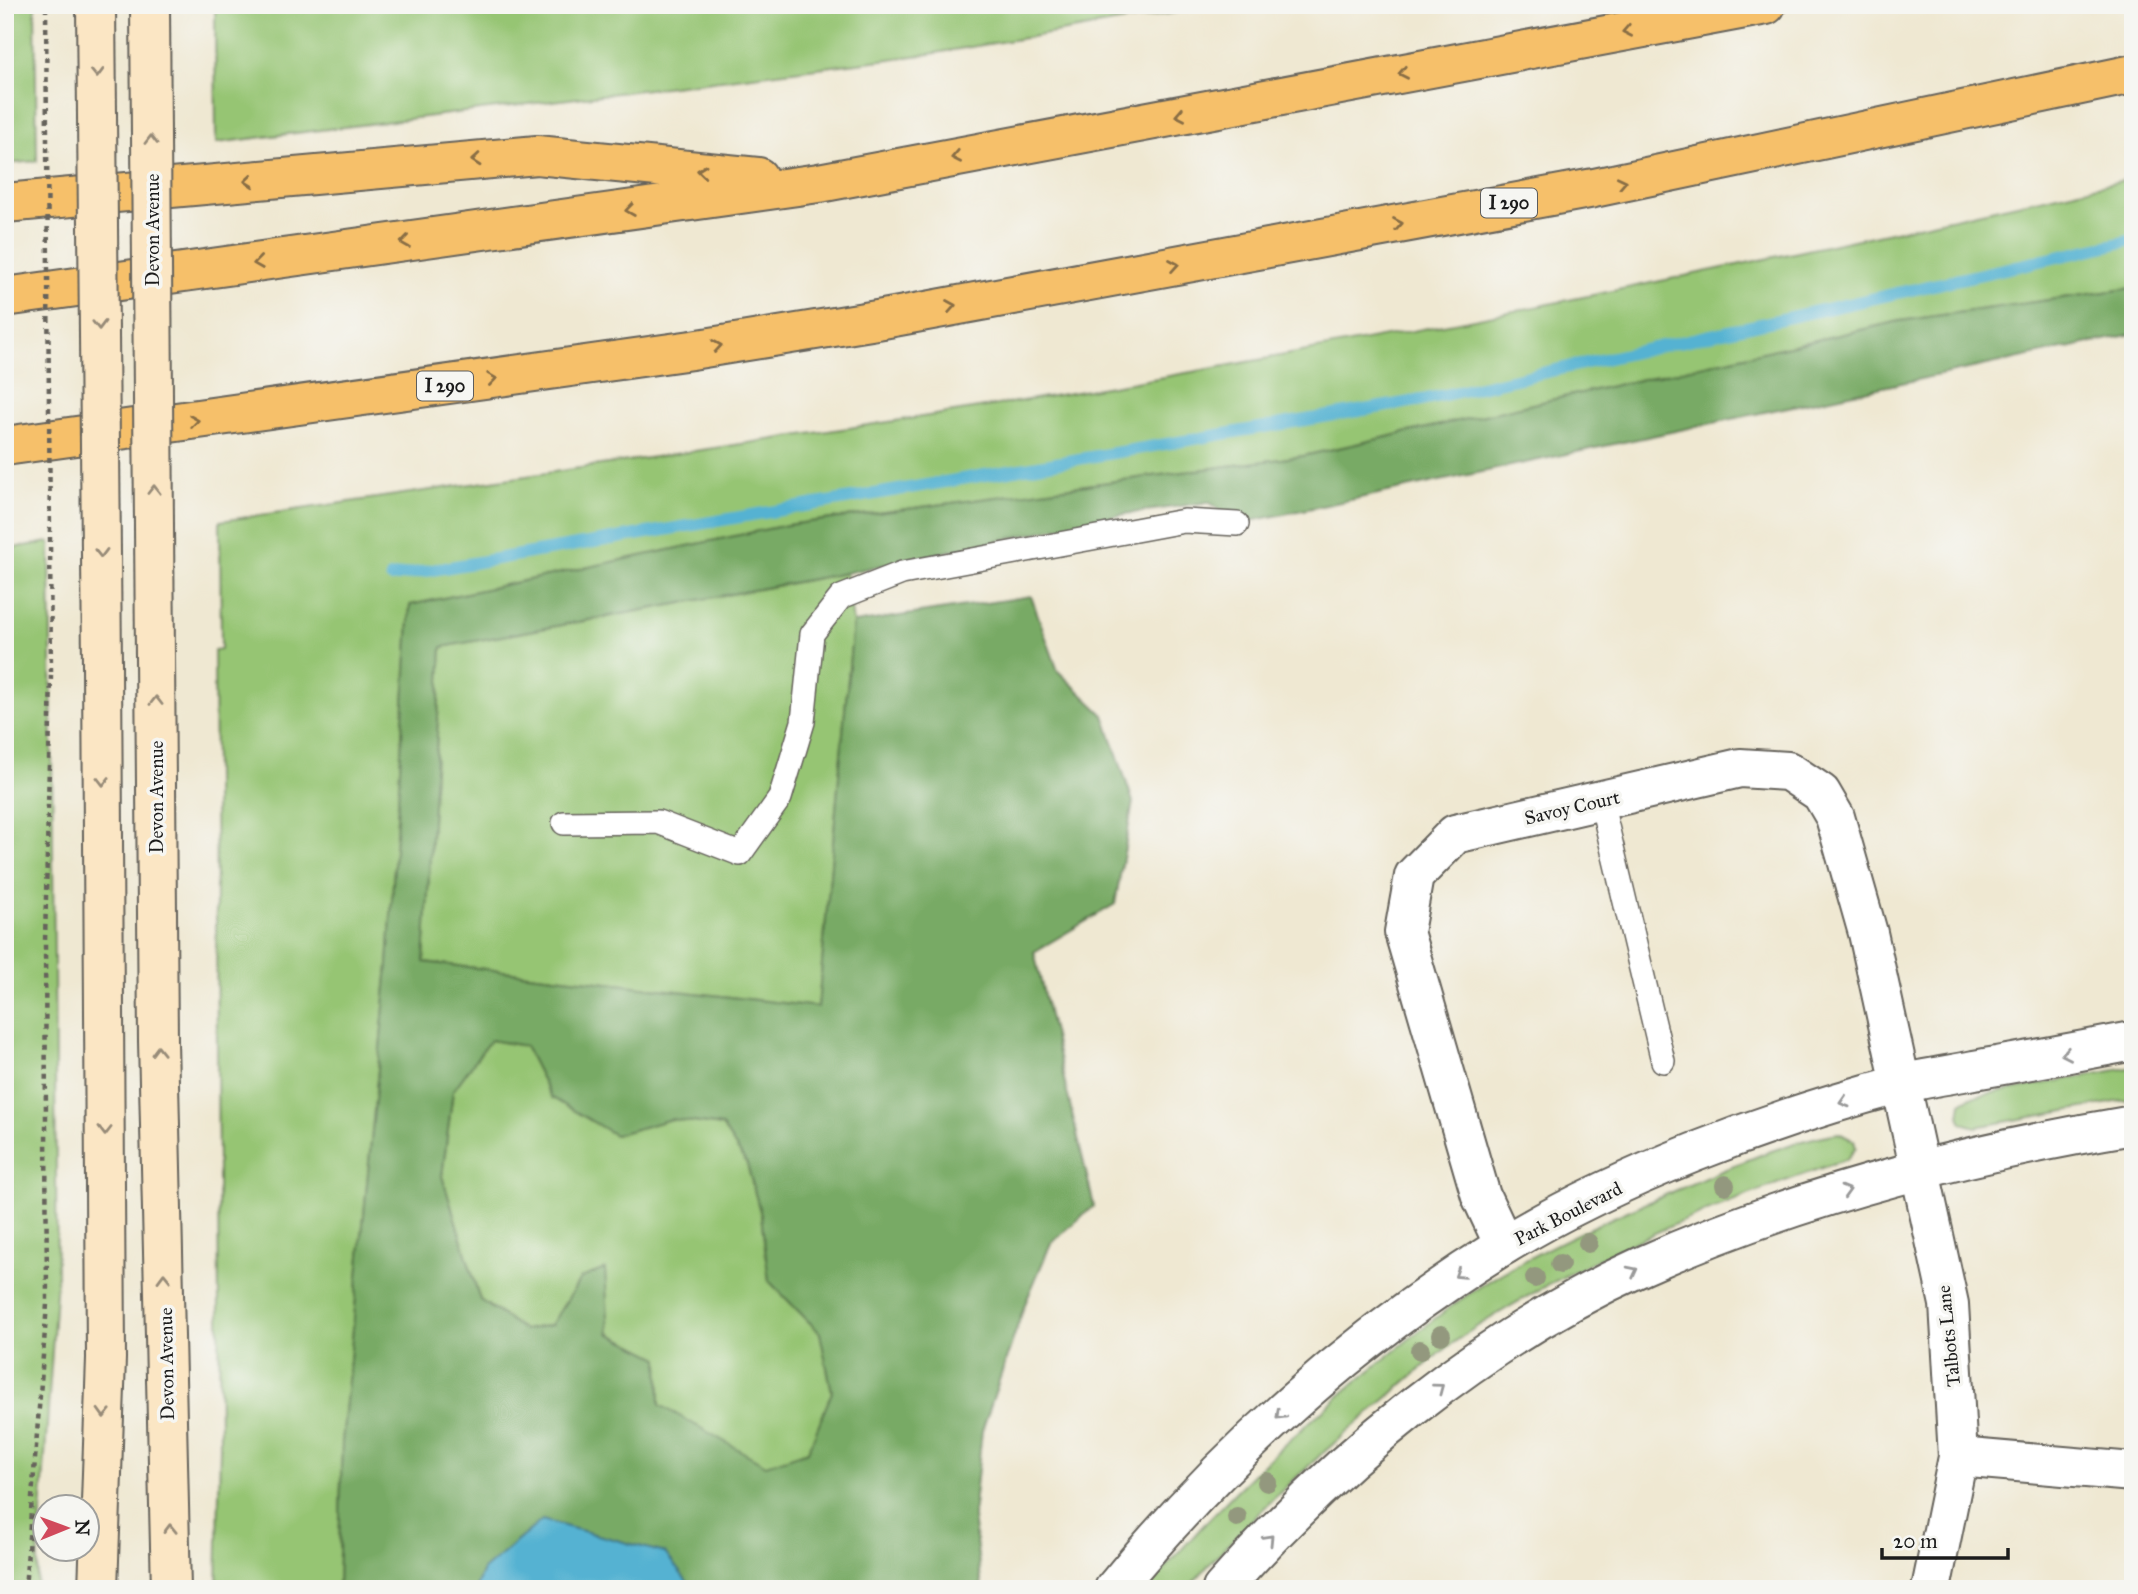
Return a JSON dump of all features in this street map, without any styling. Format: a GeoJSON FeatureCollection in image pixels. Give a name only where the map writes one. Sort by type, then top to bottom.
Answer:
{"type":"FeatureCollection","features":[{"type":"Feature","properties":{"kind":"highway"},"geometry":{"type":"LineString","coordinates":[[5,297],[819,183],[1766,5]]}},
{"type":"Feature","properties":{"kind":"highway","name":"I 290"},"geometry":{"type":"LineString","coordinates":[[5,446],[692,351],[883,318],[1594,188],[2133,74]]}},
{"type":"Feature","properties":{"kind":"highway"},"geometry":{"type":"LineString","coordinates":[[5,203],[537,155],[819,183]]}},
{"type":"Feature","properties":{"kind":"main road"},"geometry":{"type":"LineString","coordinates":[[96,5],[106,1358],[98,1589]]}},
{"type":"Feature","properties":{"kind":"main road","name":"Devon Avenue"},"geometry":{"type":"LineString","coordinates":[[150,5],[158,1041],[171,1589]]}},
{"type":"Feature","properties":{"kind":"street","name":"Savoy Court"},"geometry":{"type":"LineString","coordinates":[[1504,1245],[1481,1196],[1404,932],[1414,876],[1455,834],[1740,768],[1788,771],[1821,793],[1835,817],[1868,933],[1900,1084]]}},
{"type":"Feature","properties":{"kind":"street","name":"Park Boulevard"},"geometry":{"type":"LineString","coordinates":[[1114,1589],[1160,1533],[1316,1381],[1415,1303],[1504,1245],[1610,1190],[1771,1124],[1900,1084],[2133,1041]]}},
{"type":"Feature","properties":{"kind":"street","name":"Talbots Lane"},"geometry":{"type":"LineString","coordinates":[[1900,1084],[1949,1304],[1958,1457],[1931,1589]]}},
{"type":"Feature","properties":{"kind":"street"},"geometry":{"type":"LineString","coordinates":[[1222,1589],[1287,1520],[1372,1439],[1447,1382],[1532,1325],[1640,1267],[1779,1210],[1919,1170],[2133,1125]]}},
{"type":"Feature","properties":{"kind":"street"},"geometry":{"type":"LineString","coordinates":[[1958,1457],[2133,1472]]}},
{"type":"Feature","properties":{"kind":"lane"},"geometry":{"type":"LineString","coordinates":[[564,823],[657,822],[740,854],[780,798],[803,722],[812,634],[841,597],[902,573],[1184,521],[1237,524]]}},
{"type":"Feature","properties":{"kind":"lane"},"geometry":{"type":"LineString","coordinates":[[1601,801],[1663,1061]]}},
{"type":"Feature","properties":{"kind":"path"},"geometry":{"type":"LineString","coordinates":[[24,1589],[47,1304],[45,942],[51,673],[46,6]]}},
{"type":"Feature","properties":{"kind":"green space"},"geometry":{"type":"Polygon","coordinates":[[[5,5],[35,5],[37,161],[5,164],[5,5]]]}},
{"type":"Feature","properties":{"kind":"green space"},"geometry":{"type":"Polygon","coordinates":[[[215,5],[1219,5],[930,54],[216,143],[215,5]]]}},
{"type":"Feature","properties":{"kind":"green space"},"geometry":{"type":"Polygon","coordinates":[[[2133,178],[2133,288],[1900,321],[1303,456],[787,525],[410,605],[388,965],[342,1443],[338,1589],[217,1589],[220,1445],[214,650],[221,649],[220,521],[935,415],[1236,364],[1536,307],[2133,178]]]}},
{"type":"Feature","properties":{"kind":"green space"},"geometry":{"type":"Polygon","coordinates":[[[2133,288],[2133,334],[1237,524],[1209,502],[1125,514],[846,573],[442,647],[424,962],[818,1007],[853,623],[1031,596],[1058,671],[1104,715],[1133,802],[1115,904],[1034,952],[1094,1206],[1051,1243],[1025,1304],[982,1431],[973,1516],[982,1589],[338,1589],[342,1443],[388,965],[410,605],[787,525],[1303,456],[1900,321],[2133,288]],[[490,1040],[453,1091],[442,1176],[480,1300],[524,1330],[551,1325],[581,1278],[605,1269],[609,1333],[659,1358],[660,1405],[766,1465],[808,1451],[832,1392],[820,1333],[769,1281],[761,1215],[747,1164],[722,1126],[671,1119],[615,1135],[551,1097],[525,1046],[490,1040]]]}},
{"type":"Feature","properties":{"kind":"green space"},"geometry":{"type":"Polygon","coordinates":[[[50,542],[57,1277],[43,1492],[32,1492],[32,1562],[38,1562],[36,1589],[5,1589],[5,549],[50,542]]]}},
{"type":"Feature","properties":{"kind":"green space"},"geometry":{"type":"Polygon","coordinates":[[[846,573],[853,623],[818,1007],[424,962],[442,647],[846,573]]]}},
{"type":"Feature","properties":{"kind":"green space"},"geometry":{"type":"Polygon","coordinates":[[[490,1040],[525,1046],[551,1097],[615,1135],[671,1119],[722,1126],[747,1164],[761,1215],[769,1281],[820,1333],[832,1392],[809,1451],[766,1466],[660,1405],[659,1358],[609,1333],[581,1278],[551,1325],[524,1330],[480,1300],[442,1176],[453,1091],[490,1040]]]}},
{"type":"Feature","properties":{"kind":"green space"},"geometry":{"type":"Polygon","coordinates":[[[2133,1067],[2133,1099],[1976,1127],[1962,1123],[1959,1116],[1961,1103],[1971,1097],[2133,1067]]]}},
{"type":"Feature","properties":{"kind":"green space"},"geometry":{"type":"Polygon","coordinates":[[[1839,1133],[1854,1141],[1856,1148],[1847,1159],[1708,1211],[1617,1250],[1572,1272],[1472,1330],[1422,1368],[1333,1444],[1258,1514],[1187,1589],[1148,1589],[1230,1497],[1289,1440],[1432,1320],[1471,1293],[1532,1256],[1633,1208],[1760,1155],[1839,1133]]]}},
{"type":"Feature","properties":{"kind":"water"},"geometry":{"type":"Polygon","coordinates":[[[542,1520],[665,1553],[693,1589],[475,1589],[483,1570],[542,1520]]]}},
{"type":"Feature","properties":{"kind":"waterway"},"geometry":{"type":"LineString","coordinates":[[391,577],[1422,400],[2133,240]]}}]}
